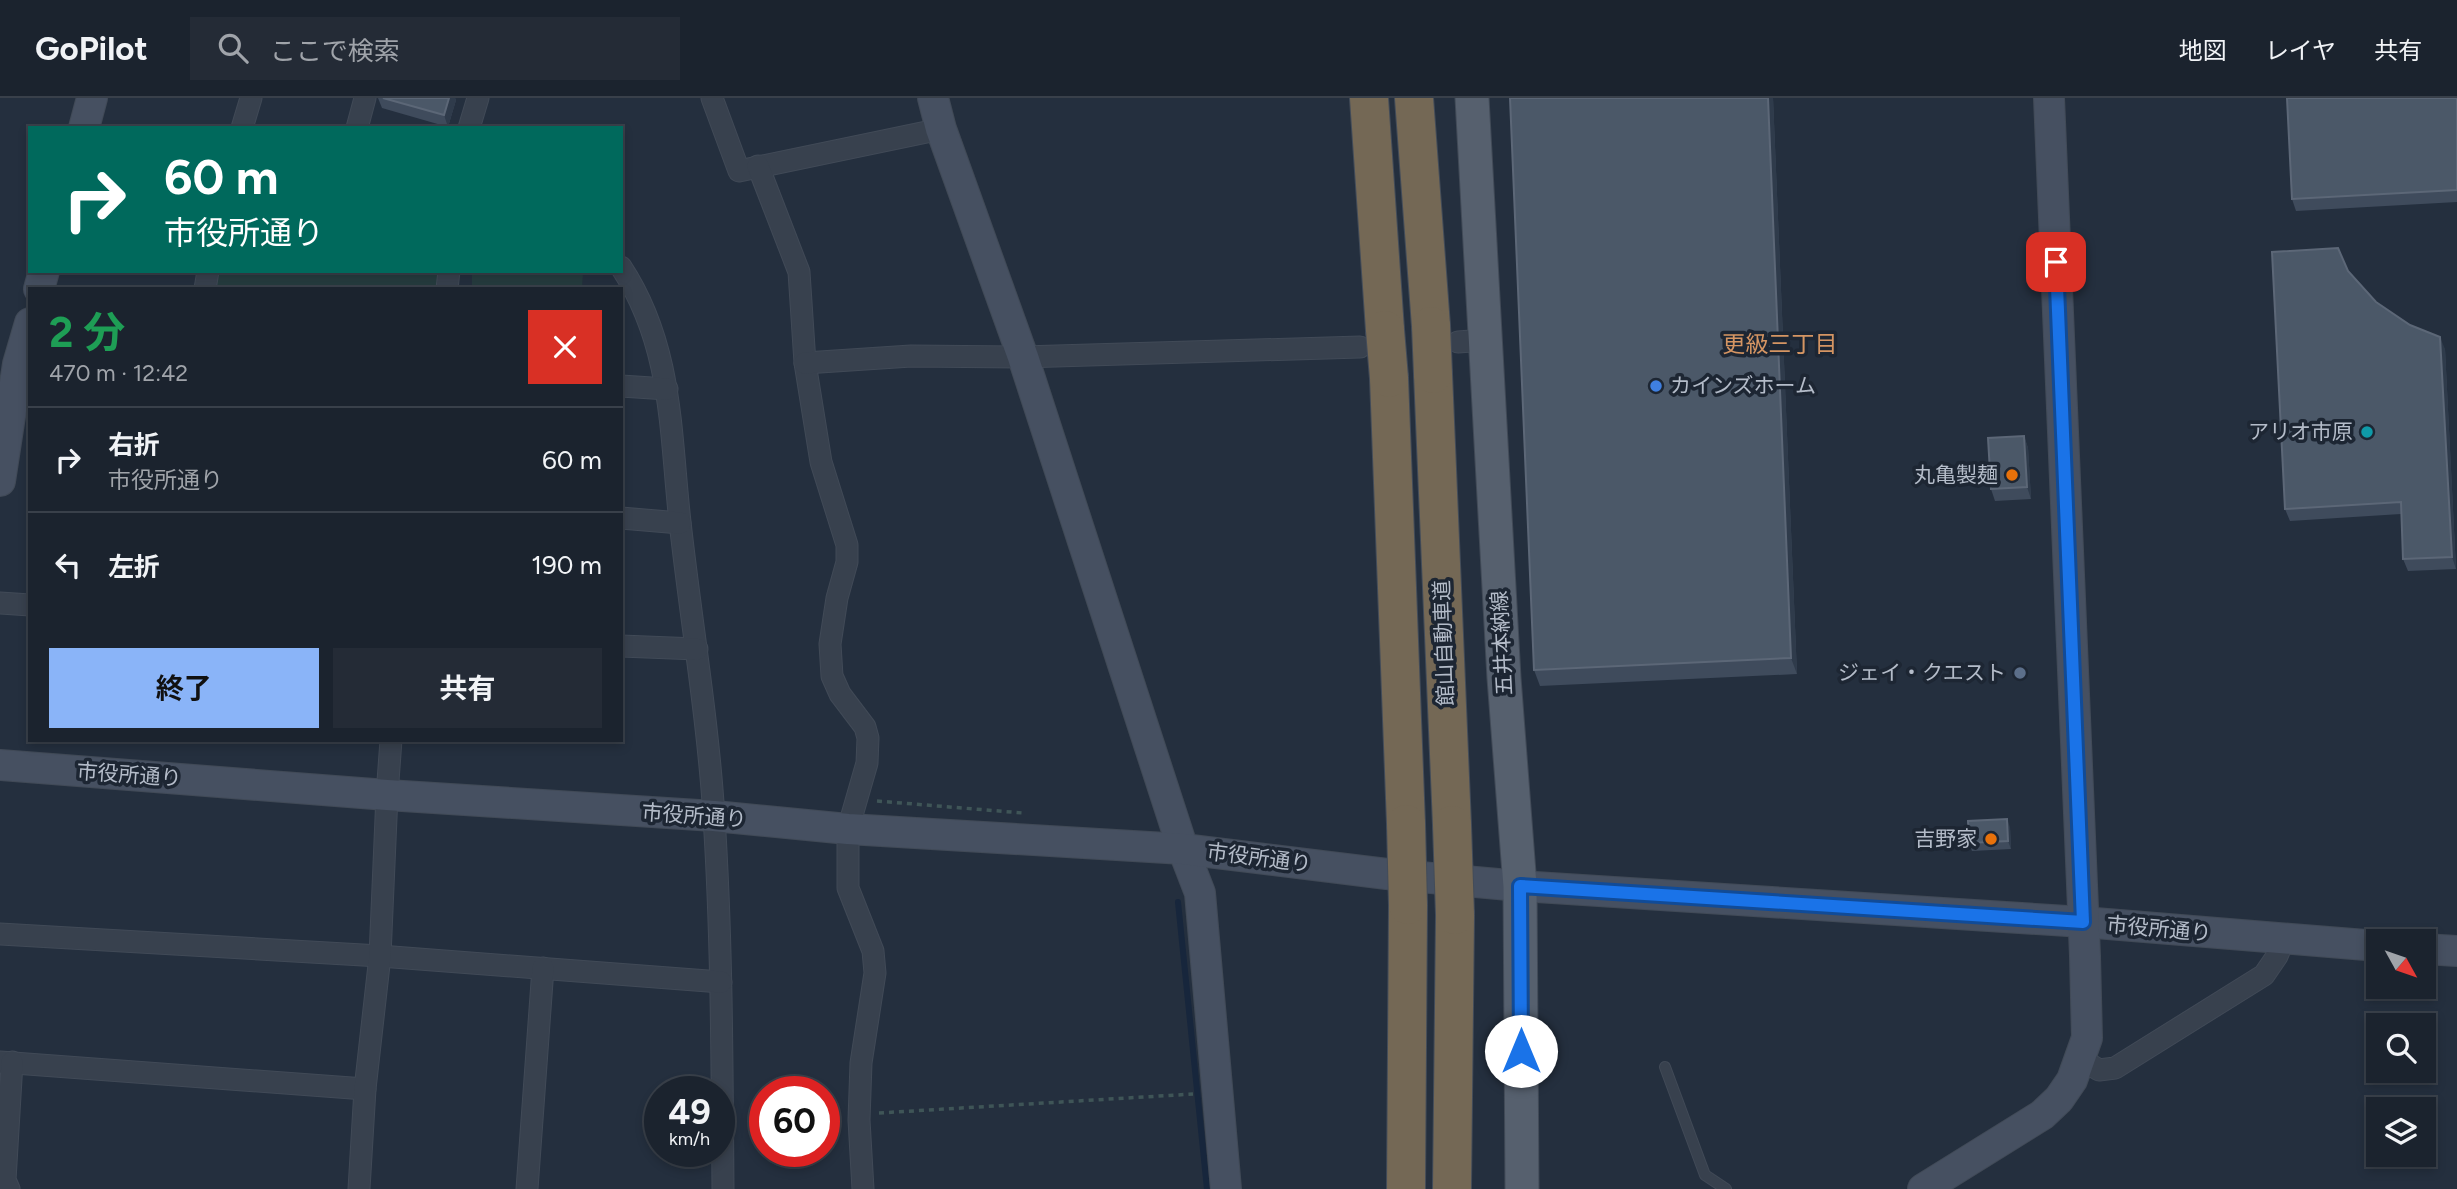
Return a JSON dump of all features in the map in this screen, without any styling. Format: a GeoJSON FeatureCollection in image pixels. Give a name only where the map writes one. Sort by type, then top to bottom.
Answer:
{"type":"FeatureCollection","features":[{"type":"Feature","properties":{"kind":"highway"},"geometry":{"type":"LineString","coordinates":[[1369,98],[1373,338],[1389,378],[1406,824],[1398,890],[1406,1189]]}},
{"type":"Feature","properties":{"kind":"highway","name":"館山自動車道"},"geometry":{"type":"LineString","coordinates":[[1414,98],[1458,336],[1433,374],[1455,915],[1452,1189]]}},
{"type":"Feature","properties":{"kind":"main road","name":"五井本納線"},"geometry":{"type":"LineString","coordinates":[[1472,98],[1458,336],[1504,677],[1520,886],[1522,1189]]}},
{"type":"Feature","properties":{"kind":"street"},"geometry":{"type":"LineString","coordinates":[[85,126],[92,98]]}},
{"type":"Feature","properties":{"kind":"street"},"geometry":{"type":"LineString","coordinates":[[243,126],[251,98]]}},
{"type":"Feature","properties":{"kind":"street"},"geometry":{"type":"LineString","coordinates":[[358,126],[365,98]]}},
{"type":"Feature","properties":{"kind":"street"},"geometry":{"type":"LineString","coordinates":[[470,126],[478,98]]}},
{"type":"Feature","properties":{"kind":"street"},"geometry":{"type":"LineString","coordinates":[[712,98],[739,171],[941,129]]}},
{"type":"Feature","properties":{"kind":"street"},"geometry":{"type":"LineString","coordinates":[[933,98],[941,129],[1023,357],[1183,849],[1200,893],[1226,1189]]}},
{"type":"Feature","properties":{"kind":"street"},"geometry":{"type":"LineString","coordinates":[[1923,1189],[2042,1115],[2059,1099],[2072,1080],[2087,1038],[2049,98]]}},
{"type":"Feature","properties":{"kind":"street"},"geometry":{"type":"LineString","coordinates":[[758,166],[799,272],[804,363],[821,462],[847,545],[848,562],[837,598],[830,644],[832,676],[840,694],[865,727],[868,738],[867,763],[848,829],[848,888],[873,951],[875,974],[861,1063],[859,1114],[863,1189]]}},
{"type":"Feature","properties":{"kind":"street"},"geometry":{"type":"LineString","coordinates":[[623,271],[647,314],[657,341],[667,389],[680,523],[697,649],[714,816],[721,982],[723,1189]]}},
{"type":"Feature","properties":{"kind":"street"},"geometry":{"type":"LineString","coordinates":[[0,481],[9,361],[28,327]]}},
{"type":"Feature","properties":{"kind":"street"},"geometry":{"type":"LineString","coordinates":[[804,363],[911,356],[1023,357],[1373,338]]}},
{"type":"Feature","properties":{"kind":"street"},"geometry":{"type":"LineString","coordinates":[[623,386],[667,389]]}},
{"type":"Feature","properties":{"kind":"street"},"geometry":{"type":"LineString","coordinates":[[623,518],[680,523]]}},
{"type":"Feature","properties":{"kind":"street"},"geometry":{"type":"LineString","coordinates":[[0,603],[28,605]]}},
{"type":"Feature","properties":{"kind":"street"},"geometry":{"type":"LineString","coordinates":[[623,646],[697,649]]}},
{"type":"Feature","properties":{"kind":"street"},"geometry":{"type":"LineString","coordinates":[[359,1189],[365,1089],[380,956],[391,742]]}},
{"type":"Feature","properties":{"kind":"street","name":"市役所通り"},"geometry":{"type":"LineString","coordinates":[[0,765],[387,795],[714,816],[848,829],[1183,849],[1398,890],[1520,886],[2083,922],[2366,945]]}},
{"type":"Feature","properties":{"kind":"street"},"geometry":{"type":"LineString","coordinates":[[0,934],[380,956],[721,982]]}},
{"type":"Feature","properties":{"kind":"street"},"geometry":{"type":"LineString","coordinates":[[2081,1059],[2098,1070],[2115,1068],[2264,975],[2277,956],[2284,939]]}},
{"type":"Feature","properties":{"kind":"street"},"geometry":{"type":"LineString","coordinates":[[2436,950],[2457,951]]}},
{"type":"Feature","properties":{"kind":"street"},"geometry":{"type":"LineString","coordinates":[[527,1189],[543,968]]}},
{"type":"Feature","properties":{"kind":"street"},"geometry":{"type":"LineString","coordinates":[[9,1189],[5,1180],[6,1062],[365,1089]]}},
{"type":"Feature","properties":{"kind":"lane"},"geometry":{"type":"LineString","coordinates":[[1665,1067],[1705,1175],[1726,1189]]}},
{"type":"Feature","properties":{"kind":"path"},"geometry":{"type":"LineString","coordinates":[[877,800],[1026,813]]}},
{"type":"Feature","properties":{"kind":"path"},"geometry":{"type":"LineString","coordinates":[[859,1114],[1217,1093]]}},
{"type":"Feature","properties":{"kind":"green space"},"geometry":{"type":"Polygon","coordinates":[[[218,273],[440,273],[438,287],[215,287],[218,273]]]}},
{"type":"Feature","properties":{"kind":"green space"},"geometry":{"type":"Polygon","coordinates":[[[472,273],[583,273],[582,287],[472,287],[472,273]]]}},
{"type":"Feature","properties":{"kind":"building"},"geometry":{"type":"Polygon","coordinates":[[[383,98],[449,98],[444,115],[383,98]]]}},
{"type":"Feature","properties":{"kind":"building","name":"カインズホーム"},"geometry":{"type":"Polygon","coordinates":[[[1510,98],[1768,98],[1791,658],[1534,670],[1510,98]]]}},
{"type":"Feature","properties":{"kind":"building"},"geometry":{"type":"Polygon","coordinates":[[[2287,98],[2457,98],[2457,190],[2292,199],[2287,98]]]}},
{"type":"Feature","properties":{"kind":"building","name":"アリオ市原"},"geometry":{"type":"Polygon","coordinates":[[[2338,248],[2348,271],[2376,302],[2410,325],[2440,337],[2452,557],[2403,559],[2401,502],[2285,509],[2272,252],[2338,248]]]}},
{"type":"Feature","properties":{"kind":"building","name":"丸亀製麺"},"geometry":{"type":"Polygon","coordinates":[[[2024,436],[2027,487],[1991,489],[1988,438],[2024,436]]]}},
{"type":"Feature","properties":{"kind":"building"},"geometry":{"type":"Polygon","coordinates":[[[2007,819],[2008,841],[1969,843],[1968,821],[2007,819]]]}},
{"type":"Feature","properties":{"kind":"waterway"},"geometry":{"type":"LineString","coordinates":[[1178,902],[1207,1189]]}},
{"type":"Feature","properties":{"kind":"place","name":"カインズホーム"},"geometry":{"type":"Point","coordinates":[1656,386]}},
{"type":"Feature","properties":{"kind":"place","name":"アリオ市原"},"geometry":{"type":"Point","coordinates":[2367,432]}},
{"type":"Feature","properties":{"kind":"place","name":"丸亀製麺"},"geometry":{"type":"Point","coordinates":[2012,475]}},
{"type":"Feature","properties":{"kind":"place","name":"ジェイ・クエスト"},"geometry":{"type":"Point","coordinates":[2020,673]}},
{"type":"Feature","properties":{"kind":"place","name":"吉野家"},"geometry":{"type":"Point","coordinates":[1991,839]}},
{"type":"Feature","properties":{"kind":"district","name":"更級三丁目"},"geometry":{"type":"Point","coordinates":[1780,344]}},
{"type":"Feature","properties":{"kind":"route"},"geometry":{"type":"LineString","coordinates":[[1521,1051],[1520,886],[2083,922],[2056,262]]}}]}
